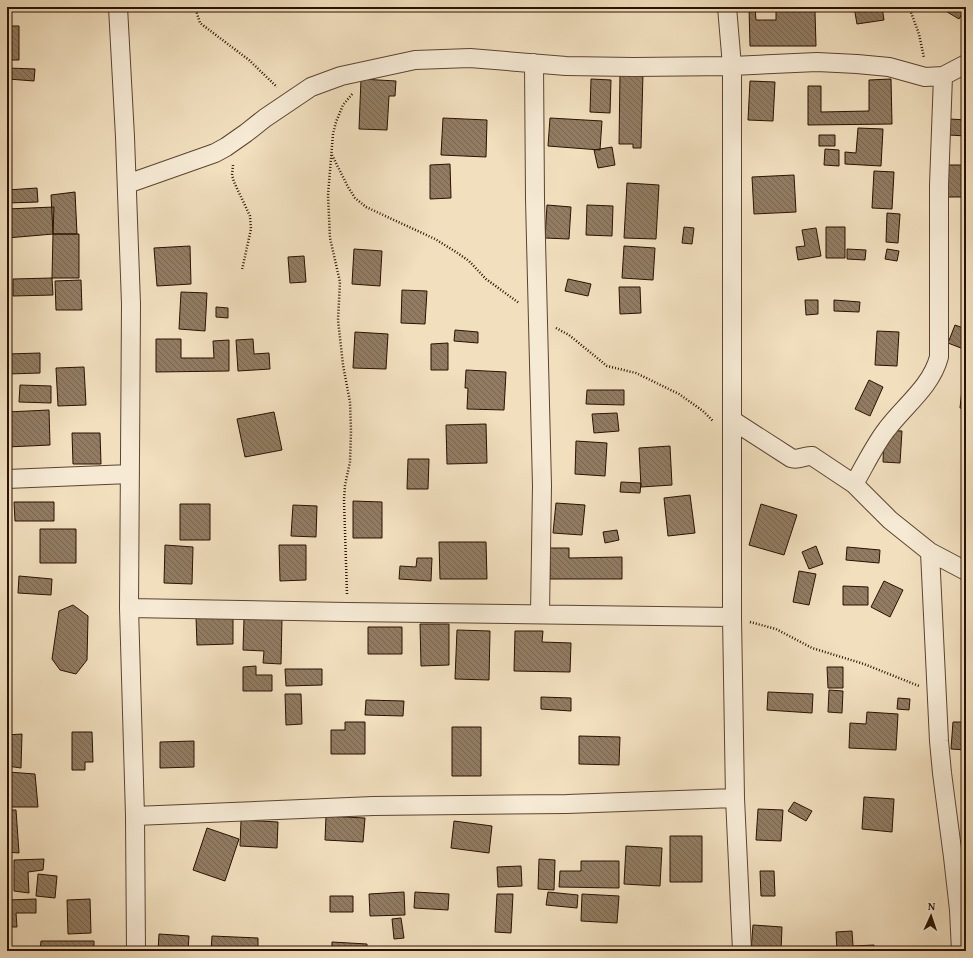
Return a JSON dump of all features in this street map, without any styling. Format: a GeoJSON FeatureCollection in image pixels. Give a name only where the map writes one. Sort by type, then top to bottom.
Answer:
{"type":"FeatureCollection","features":[{"type":"Feature","properties":{"kind":"street"},"geometry":{"type":"LineString","coordinates":[[118,7],[130,304],[129,608],[135,816],[136,951]]}},
{"type":"Feature","properties":{"kind":"street"},"geometry":{"type":"LineString","coordinates":[[727,7],[732,66],[732,617],[735,798],[742,951]]}},
{"type":"Feature","properties":{"kind":"street"},"geometry":{"type":"LineString","coordinates":[[126,184],[215,153],[234,142],[290,100],[311,87],[340,76],[415,60],[470,58],[581,66],[732,66],[817,62],[889,67],[934,76],[966,64]]}},
{"type":"Feature","properties":{"kind":"street"},"geometry":{"type":"LineString","coordinates":[[534,63],[535,199],[542,486],[540,614]]}},
{"type":"Feature","properties":{"kind":"street"},"geometry":{"type":"LineString","coordinates":[[854,484],[886,430],[924,388],[936,368],[939,357],[939,185],[934,76]]}},
{"type":"Feature","properties":{"kind":"street"},"geometry":{"type":"LineString","coordinates":[[732,420],[791,458],[797,459],[810,455],[812,456],[854,484],[890,520],[930,552],[966,572]]}},
{"type":"Feature","properties":{"kind":"street"},"geometry":{"type":"LineString","coordinates":[[7,479],[130,474]]}},
{"type":"Feature","properties":{"kind":"street"},"geometry":{"type":"LineString","coordinates":[[930,552],[942,773],[955,870],[961,951]]}},
{"type":"Feature","properties":{"kind":"street"},"geometry":{"type":"LineString","coordinates":[[129,608],[732,617]]}},
{"type":"Feature","properties":{"kind":"street"},"geometry":{"type":"LineString","coordinates":[[135,816],[373,806],[567,804],[735,798]]}},
{"type":"Feature","properties":{"kind":"path"},"geometry":{"type":"LineString","coordinates":[[195,7],[200,23],[249,60],[290,100]]}},
{"type":"Feature","properties":{"kind":"path"},"geometry":{"type":"LineString","coordinates":[[909,7],[919,34],[924,56],[934,76]]}},
{"type":"Feature","properties":{"kind":"path"},"geometry":{"type":"LineString","coordinates":[[347,612],[344,500],[345,485],[350,462],[350,402],[343,365],[338,320],[340,282],[330,238],[328,195],[336,122],[343,105],[355,90]]}},
{"type":"Feature","properties":{"kind":"path"},"geometry":{"type":"LineString","coordinates":[[234,142],[232,175],[238,194],[250,216],[250,229],[242,270]]}},
{"type":"Feature","properties":{"kind":"path"},"geometry":{"type":"LineString","coordinates":[[332,153],[348,188],[355,198],[366,207],[435,239],[456,252],[469,261],[486,279],[538,319],[569,335],[607,366],[636,373],[679,394],[703,411],[732,440]]}},
{"type":"Feature","properties":{"kind":"path"},"geometry":{"type":"LineString","coordinates":[[732,617],[776,629],[812,648],[864,664],[909,681],[937,695]]}},
{"type":"Feature","properties":{"kind":"building"},"geometry":{"type":"Polygon","coordinates":[[[749,7],[755,7],[756,20],[776,20],[776,7],[823,7],[815,12],[816,46],[750,46],[749,7]]]}},
{"type":"Feature","properties":{"kind":"building"},"geometry":{"type":"Polygon","coordinates":[[[854,7],[882,7],[884,20],[857,24],[854,7]]]}},
{"type":"Feature","properties":{"kind":"building"},"geometry":{"type":"Polygon","coordinates":[[[939,7],[966,7],[959,19],[939,7]]]}},
{"type":"Feature","properties":{"kind":"building"},"geometry":{"type":"Polygon","coordinates":[[[7,26],[19,26],[19,60],[7,60],[7,26]]]}},
{"type":"Feature","properties":{"kind":"building"},"geometry":{"type":"Polygon","coordinates":[[[8,68],[35,69],[34,81],[8,79],[8,68]]]}},
{"type":"Feature","properties":{"kind":"building"},"geometry":{"type":"Polygon","coordinates":[[[620,73],[643,73],[641,148],[633,148],[633,144],[619,144],[620,73]]]}},
{"type":"Feature","properties":{"kind":"building"},"geometry":{"type":"Polygon","coordinates":[[[361,79],[396,81],[395,96],[389,96],[387,130],[359,129],[361,79]]]}},
{"type":"Feature","properties":{"kind":"building"},"geometry":{"type":"Polygon","coordinates":[[[591,79],[611,80],[610,113],[590,112],[591,79]]]}},
{"type":"Feature","properties":{"kind":"building"},"geometry":{"type":"Polygon","coordinates":[[[891,79],[892,124],[808,125],[808,86],[821,86],[821,112],[869,111],[869,80],[891,79]]]}},
{"type":"Feature","properties":{"kind":"building"},"geometry":{"type":"Polygon","coordinates":[[[750,81],[775,82],[773,121],[748,120],[750,81]]]}},
{"type":"Feature","properties":{"kind":"building"},"geometry":{"type":"Polygon","coordinates":[[[443,118],[487,120],[486,157],[441,155],[443,118]]]}},
{"type":"Feature","properties":{"kind":"building"},"geometry":{"type":"Polygon","coordinates":[[[550,118],[602,121],[600,150],[548,146],[550,118]]]}},
{"type":"Feature","properties":{"kind":"building"},"geometry":{"type":"Polygon","coordinates":[[[950,119],[966,120],[966,136],[949,135],[950,119]]]}},
{"type":"Feature","properties":{"kind":"building"},"geometry":{"type":"Polygon","coordinates":[[[858,128],[883,129],[881,166],[845,164],[845,152],[856,153],[858,128]]]}},
{"type":"Feature","properties":{"kind":"building"},"geometry":{"type":"Polygon","coordinates":[[[819,135],[835,135],[835,146],[819,146],[819,135]]]}},
{"type":"Feature","properties":{"kind":"building"},"geometry":{"type":"Polygon","coordinates":[[[612,147],[615,165],[598,168],[594,150],[612,147]]]}},
{"type":"Feature","properties":{"kind":"building"},"geometry":{"type":"Polygon","coordinates":[[[825,149],[839,150],[839,166],[824,165],[825,149]]]}},
{"type":"Feature","properties":{"kind":"building"},"geometry":{"type":"Polygon","coordinates":[[[450,164],[451,198],[430,199],[430,165],[450,164]]]}},
{"type":"Feature","properties":{"kind":"building"},"geometry":{"type":"Polygon","coordinates":[[[947,165],[966,165],[966,197],[947,197],[947,165]]]}},
{"type":"Feature","properties":{"kind":"building"},"geometry":{"type":"Polygon","coordinates":[[[874,171],[894,172],[892,209],[872,208],[874,171]]]}},
{"type":"Feature","properties":{"kind":"building"},"geometry":{"type":"Polygon","coordinates":[[[794,175],[796,212],[754,214],[752,177],[794,175]]]}},
{"type":"Feature","properties":{"kind":"building"},"geometry":{"type":"Polygon","coordinates":[[[627,183],[659,185],[656,239],[624,238],[627,183]]]}},
{"type":"Feature","properties":{"kind":"building"},"geometry":{"type":"Polygon","coordinates":[[[37,188],[38,202],[7,203],[7,190],[37,188]]]}},
{"type":"Feature","properties":{"kind":"building"},"geometry":{"type":"Polygon","coordinates":[[[75,192],[77,234],[53,234],[51,195],[75,192]]]}},
{"type":"Feature","properties":{"kind":"building"},"geometry":{"type":"Polygon","coordinates":[[[547,205],[571,207],[569,239],[545,238],[547,205]]]}},
{"type":"Feature","properties":{"kind":"building"},"geometry":{"type":"Polygon","coordinates":[[[587,205],[613,206],[612,236],[586,235],[587,205]]]}},
{"type":"Feature","properties":{"kind":"building"},"geometry":{"type":"Polygon","coordinates":[[[54,207],[53,234],[7,238],[7,209],[54,207]]]}},
{"type":"Feature","properties":{"kind":"building"},"geometry":{"type":"Polygon","coordinates":[[[887,213],[900,214],[898,243],[886,242],[887,213]]]}},
{"type":"Feature","properties":{"kind":"building"},"geometry":{"type":"Polygon","coordinates":[[[684,227],[694,228],[692,244],[682,243],[684,227]]]}},
{"type":"Feature","properties":{"kind":"building"},"geometry":{"type":"Polygon","coordinates":[[[826,227],[845,227],[845,258],[826,258],[826,227]]]}},
{"type":"Feature","properties":{"kind":"building"},"geometry":{"type":"Polygon","coordinates":[[[816,228],[821,256],[798,260],[796,247],[805,246],[802,230],[816,228]]]}},
{"type":"Feature","properties":{"kind":"building"},"geometry":{"type":"Polygon","coordinates":[[[53,234],[79,234],[79,278],[52,278],[53,234]]]}},
{"type":"Feature","properties":{"kind":"building"},"geometry":{"type":"Polygon","coordinates":[[[190,246],[191,284],[157,286],[154,248],[190,246]]]}},
{"type":"Feature","properties":{"kind":"building"},"geometry":{"type":"Polygon","coordinates":[[[624,246],[655,248],[653,280],[622,278],[624,246]]]}},
{"type":"Feature","properties":{"kind":"building"},"geometry":{"type":"Polygon","coordinates":[[[354,249],[382,251],[380,286],[352,284],[354,249]]]}},
{"type":"Feature","properties":{"kind":"building"},"geometry":{"type":"Polygon","coordinates":[[[847,249],[866,250],[865,260],[847,259],[847,249]]]}},
{"type":"Feature","properties":{"kind":"building"},"geometry":{"type":"Polygon","coordinates":[[[887,249],[899,251],[897,261],[885,259],[887,249]]]}},
{"type":"Feature","properties":{"kind":"building"},"geometry":{"type":"Polygon","coordinates":[[[304,256],[306,282],[290,283],[288,257],[304,256]]]}},
{"type":"Feature","properties":{"kind":"building"},"geometry":{"type":"Polygon","coordinates":[[[52,278],[53,295],[13,296],[13,279],[52,278]]]}},
{"type":"Feature","properties":{"kind":"building"},"geometry":{"type":"Polygon","coordinates":[[[568,279],[591,284],[588,296],[565,291],[568,279]]]}},
{"type":"Feature","properties":{"kind":"building"},"geometry":{"type":"Polygon","coordinates":[[[81,280],[82,310],[56,310],[55,281],[81,280]]]}},
{"type":"Feature","properties":{"kind":"building"},"geometry":{"type":"Polygon","coordinates":[[[619,287],[640,287],[641,313],[620,314],[619,287]]]}},
{"type":"Feature","properties":{"kind":"building"},"geometry":{"type":"Polygon","coordinates":[[[402,290],[427,291],[425,324],[401,323],[402,290]]]}},
{"type":"Feature","properties":{"kind":"building"},"geometry":{"type":"Polygon","coordinates":[[[181,292],[207,293],[205,331],[179,329],[181,292]]]}},
{"type":"Feature","properties":{"kind":"building"},"geometry":{"type":"Polygon","coordinates":[[[805,300],[818,300],[818,314],[806,315],[805,300]]]}},
{"type":"Feature","properties":{"kind":"building"},"geometry":{"type":"Polygon","coordinates":[[[834,300],[860,302],[859,312],[834,311],[834,300]]]}},
{"type":"Feature","properties":{"kind":"building"},"geometry":{"type":"Polygon","coordinates":[[[216,307],[228,308],[228,318],[216,317],[216,307]]]}},
{"type":"Feature","properties":{"kind":"building"},"geometry":{"type":"Polygon","coordinates":[[[955,325],[966,329],[966,350],[948,343],[955,325]]]}},
{"type":"Feature","properties":{"kind":"building"},"geometry":{"type":"Polygon","coordinates":[[[455,330],[478,332],[478,343],[454,341],[455,330]]]}},
{"type":"Feature","properties":{"kind":"building"},"geometry":{"type":"Polygon","coordinates":[[[877,331],[899,332],[897,366],[875,365],[877,331]]]}},
{"type":"Feature","properties":{"kind":"building"},"geometry":{"type":"Polygon","coordinates":[[[355,332],[388,334],[386,369],[353,368],[355,332]]]}},
{"type":"Feature","properties":{"kind":"building"},"geometry":{"type":"Polygon","coordinates":[[[156,339],[181,339],[181,358],[214,358],[213,341],[229,340],[229,371],[156,372],[156,339]]]}},
{"type":"Feature","properties":{"kind":"building"},"geometry":{"type":"Polygon","coordinates":[[[253,339],[254,354],[269,353],[270,369],[238,371],[236,340],[253,339]]]}},
{"type":"Feature","properties":{"kind":"building"},"geometry":{"type":"Polygon","coordinates":[[[448,343],[448,370],[431,370],[431,344],[448,343]]]}},
{"type":"Feature","properties":{"kind":"building"},"geometry":{"type":"Polygon","coordinates":[[[40,353],[40,373],[7,374],[7,354],[40,353]]]}},
{"type":"Feature","properties":{"kind":"building"},"geometry":{"type":"Polygon","coordinates":[[[84,367],[86,405],[58,406],[56,368],[84,367]]]}},
{"type":"Feature","properties":{"kind":"building"},"geometry":{"type":"Polygon","coordinates":[[[466,370],[506,372],[504,410],[467,409],[468,388],[465,388],[466,370]]]}},
{"type":"Feature","properties":{"kind":"building"},"geometry":{"type":"Polygon","coordinates":[[[869,380],[883,387],[870,416],[855,409],[869,380]]]}},
{"type":"Feature","properties":{"kind":"building"},"geometry":{"type":"Polygon","coordinates":[[[963,380],[966,380],[966,409],[960,408],[963,380]]]}},
{"type":"Feature","properties":{"kind":"building"},"geometry":{"type":"Polygon","coordinates":[[[20,385],[51,386],[51,403],[19,402],[20,385]]]}},
{"type":"Feature","properties":{"kind":"building"},"geometry":{"type":"Polygon","coordinates":[[[587,390],[624,390],[624,405],[586,404],[587,390]]]}},
{"type":"Feature","properties":{"kind":"building"},"geometry":{"type":"Polygon","coordinates":[[[49,410],[50,445],[7,447],[7,412],[49,410]]]}},
{"type":"Feature","properties":{"kind":"building"},"geometry":{"type":"Polygon","coordinates":[[[274,412],[282,450],[245,457],[237,419],[274,412]]]}},
{"type":"Feature","properties":{"kind":"building"},"geometry":{"type":"Polygon","coordinates":[[[617,413],[619,431],[594,433],[592,414],[617,413]]]}},
{"type":"Feature","properties":{"kind":"building"},"geometry":{"type":"Polygon","coordinates":[[[486,424],[487,463],[447,464],[446,425],[486,424]]]}},
{"type":"Feature","properties":{"kind":"building"},"geometry":{"type":"Polygon","coordinates":[[[884,430],[902,431],[900,463],[883,462],[884,430]]]}},
{"type":"Feature","properties":{"kind":"building"},"geometry":{"type":"Polygon","coordinates":[[[72,433],[100,433],[101,464],[73,464],[72,433]]]}},
{"type":"Feature","properties":{"kind":"building"},"geometry":{"type":"Polygon","coordinates":[[[576,441],[607,443],[605,476],[575,474],[576,441]]]}},
{"type":"Feature","properties":{"kind":"building"},"geometry":{"type":"Polygon","coordinates":[[[670,446],[672,485],[641,487],[639,448],[670,446]]]}},
{"type":"Feature","properties":{"kind":"building"},"geometry":{"type":"Polygon","coordinates":[[[408,459],[429,459],[428,489],[407,489],[408,459]]]}},
{"type":"Feature","properties":{"kind":"building"},"geometry":{"type":"Polygon","coordinates":[[[621,482],[641,483],[640,493],[620,492],[621,482]]]}},
{"type":"Feature","properties":{"kind":"building"},"geometry":{"type":"Polygon","coordinates":[[[690,495],[695,533],[668,536],[664,498],[690,495]]]}},
{"type":"Feature","properties":{"kind":"building"},"geometry":{"type":"Polygon","coordinates":[[[353,501],[382,502],[382,538],[353,538],[353,501]]]}},
{"type":"Feature","properties":{"kind":"building"},"geometry":{"type":"Polygon","coordinates":[[[14,502],[54,502],[54,521],[15,521],[14,502]]]}},
{"type":"Feature","properties":{"kind":"building"},"geometry":{"type":"Polygon","coordinates":[[[556,503],[585,505],[582,535],[553,533],[556,503]]]}},
{"type":"Feature","properties":{"kind":"building"},"geometry":{"type":"Polygon","coordinates":[[[180,504],[210,504],[210,540],[180,540],[180,504]]]}},
{"type":"Feature","properties":{"kind":"building"},"geometry":{"type":"Polygon","coordinates":[[[761,504],[797,515],[784,555],[749,545],[761,504]]]}},
{"type":"Feature","properties":{"kind":"building"},"geometry":{"type":"Polygon","coordinates":[[[293,505],[317,506],[316,537],[291,536],[293,505]]]}},
{"type":"Feature","properties":{"kind":"building"},"geometry":{"type":"Polygon","coordinates":[[[40,529],[76,529],[76,563],[40,563],[40,529]]]}},
{"type":"Feature","properties":{"kind":"building"},"geometry":{"type":"Polygon","coordinates":[[[617,530],[619,540],[605,543],[603,532],[617,530]]]}},
{"type":"Feature","properties":{"kind":"building"},"geometry":{"type":"Polygon","coordinates":[[[439,542],[486,542],[487,579],[440,579],[439,542]]]}},
{"type":"Feature","properties":{"kind":"building"},"geometry":{"type":"Polygon","coordinates":[[[165,545],[193,547],[192,584],[164,583],[165,545]]]}},
{"type":"Feature","properties":{"kind":"building"},"geometry":{"type":"Polygon","coordinates":[[[279,545],[306,545],[306,580],[280,581],[279,545]]]}},
{"type":"Feature","properties":{"kind":"building"},"geometry":{"type":"Polygon","coordinates":[[[816,546],[823,564],[809,569],[802,552],[816,546]]]}},
{"type":"Feature","properties":{"kind":"building"},"geometry":{"type":"Polygon","coordinates":[[[847,547],[880,550],[879,563],[846,560],[847,547]]]}},
{"type":"Feature","properties":{"kind":"building"},"geometry":{"type":"Polygon","coordinates":[[[550,548],[569,548],[569,558],[622,557],[622,579],[550,579],[550,548]]]}},
{"type":"Feature","properties":{"kind":"building"},"geometry":{"type":"Polygon","coordinates":[[[417,558],[432,558],[431,581],[399,579],[400,566],[416,567],[417,558]]]}},
{"type":"Feature","properties":{"kind":"building"},"geometry":{"type":"Polygon","coordinates":[[[799,571],[816,574],[809,605],[793,602],[799,571]]]}},
{"type":"Feature","properties":{"kind":"building"},"geometry":{"type":"Polygon","coordinates":[[[19,576],[52,579],[51,595],[18,593],[19,576]]]}},
{"type":"Feature","properties":{"kind":"building"},"geometry":{"type":"Polygon","coordinates":[[[884,581],[903,590],[890,617],[871,607],[884,581]]]}},
{"type":"Feature","properties":{"kind":"building"},"geometry":{"type":"Polygon","coordinates":[[[843,586],[868,587],[868,605],[843,605],[843,586]]]}},
{"type":"Feature","properties":{"kind":"building"},"geometry":{"type":"Polygon","coordinates":[[[73,605],[88,616],[87,660],[76,674],[60,670],[52,659],[59,611],[73,605]]]}},
{"type":"Feature","properties":{"kind":"building"},"geometry":{"type":"Polygon","coordinates":[[[196,617],[233,617],[233,644],[197,645],[196,617]]]}},
{"type":"Feature","properties":{"kind":"building"},"geometry":{"type":"Polygon","coordinates":[[[244,618],[282,619],[281,664],[263,663],[264,651],[243,650],[244,618]]]}},
{"type":"Feature","properties":{"kind":"building"},"geometry":{"type":"Polygon","coordinates":[[[420,624],[449,624],[449,665],[421,666],[420,624]]]}},
{"type":"Feature","properties":{"kind":"building"},"geometry":{"type":"Polygon","coordinates":[[[368,627],[402,627],[402,654],[368,654],[368,627]]]}},
{"type":"Feature","properties":{"kind":"building"},"geometry":{"type":"Polygon","coordinates":[[[457,630],[490,631],[489,680],[455,679],[457,630]]]}},
{"type":"Feature","properties":{"kind":"building"},"geometry":{"type":"Polygon","coordinates":[[[515,631],[543,631],[542,642],[571,643],[570,672],[514,671],[515,631]]]}},
{"type":"Feature","properties":{"kind":"building"},"geometry":{"type":"Polygon","coordinates":[[[256,666],[256,675],[272,675],[272,691],[243,691],[243,667],[256,666]]]}},
{"type":"Feature","properties":{"kind":"building"},"geometry":{"type":"Polygon","coordinates":[[[827,667],[843,667],[843,688],[828,688],[827,667]]]}},
{"type":"Feature","properties":{"kind":"building"},"geometry":{"type":"Polygon","coordinates":[[[285,669],[322,669],[322,685],[286,686],[285,669]]]}},
{"type":"Feature","properties":{"kind":"building"},"geometry":{"type":"Polygon","coordinates":[[[829,690],[843,691],[842,713],[828,712],[829,690]]]}},
{"type":"Feature","properties":{"kind":"building"},"geometry":{"type":"Polygon","coordinates":[[[768,692],[813,694],[812,713],[767,710],[768,692]]]}},
{"type":"Feature","properties":{"kind":"building"},"geometry":{"type":"Polygon","coordinates":[[[285,694],[301,694],[302,724],[286,725],[285,694]]]}},
{"type":"Feature","properties":{"kind":"building"},"geometry":{"type":"Polygon","coordinates":[[[541,697],[571,698],[571,711],[541,709],[541,697]]]}},
{"type":"Feature","properties":{"kind":"building"},"geometry":{"type":"Polygon","coordinates":[[[898,698],[910,699],[909,710],[897,709],[898,698]]]}},
{"type":"Feature","properties":{"kind":"building"},"geometry":{"type":"Polygon","coordinates":[[[366,700],[404,701],[403,716],[365,715],[366,700]]]}},
{"type":"Feature","properties":{"kind":"building"},"geometry":{"type":"Polygon","coordinates":[[[867,712],[898,714],[896,750],[849,748],[850,723],[866,724],[867,712]]]}},
{"type":"Feature","properties":{"kind":"building"},"geometry":{"type":"Polygon","coordinates":[[[345,722],[365,722],[365,754],[331,754],[331,730],[345,730],[345,722]]]}},
{"type":"Feature","properties":{"kind":"building"},"geometry":{"type":"Polygon","coordinates":[[[953,722],[966,722],[966,750],[951,749],[953,722]]]}},
{"type":"Feature","properties":{"kind":"building"},"geometry":{"type":"Polygon","coordinates":[[[452,727],[481,727],[481,776],[452,776],[452,727]]]}},
{"type":"Feature","properties":{"kind":"building"},"geometry":{"type":"Polygon","coordinates":[[[72,732],[92,732],[93,762],[85,762],[85,770],[72,770],[72,732]]]}},
{"type":"Feature","properties":{"kind":"building"},"geometry":{"type":"Polygon","coordinates":[[[22,734],[21,768],[7,766],[7,735],[22,734]]]}},
{"type":"Feature","properties":{"kind":"building"},"geometry":{"type":"Polygon","coordinates":[[[579,736],[620,737],[619,765],[579,764],[579,736]]]}},
{"type":"Feature","properties":{"kind":"building"},"geometry":{"type":"Polygon","coordinates":[[[194,741],[194,767],[160,768],[160,742],[194,741]]]}},
{"type":"Feature","properties":{"kind":"building"},"geometry":{"type":"Polygon","coordinates":[[[8,772],[35,774],[38,807],[8,807],[8,772]]]}},
{"type":"Feature","properties":{"kind":"building"},"geometry":{"type":"Polygon","coordinates":[[[864,797],[894,799],[892,832],[862,829],[864,797]]]}},
{"type":"Feature","properties":{"kind":"building"},"geometry":{"type":"Polygon","coordinates":[[[794,802],[812,811],[806,821],[788,811],[794,802]]]}},
{"type":"Feature","properties":{"kind":"building"},"geometry":{"type":"Polygon","coordinates":[[[758,809],[783,810],[781,841],[756,840],[758,809]]]}},
{"type":"Feature","properties":{"kind":"building"},"geometry":{"type":"Polygon","coordinates":[[[7,810],[16,810],[19,853],[7,852],[7,810]]]}},
{"type":"Feature","properties":{"kind":"building"},"geometry":{"type":"Polygon","coordinates":[[[326,816],[365,818],[363,842],[325,840],[326,816]]]}},
{"type":"Feature","properties":{"kind":"building"},"geometry":{"type":"Polygon","coordinates":[[[241,820],[278,822],[277,848],[240,846],[241,820]]]}},
{"type":"Feature","properties":{"kind":"building"},"geometry":{"type":"Polygon","coordinates":[[[454,821],[492,826],[489,853],[451,848],[454,821]]]}},
{"type":"Feature","properties":{"kind":"building"},"geometry":{"type":"Polygon","coordinates":[[[207,828],[239,839],[225,881],[193,870],[207,828]]]}},
{"type":"Feature","properties":{"kind":"building"},"geometry":{"type":"Polygon","coordinates":[[[670,836],[702,836],[702,882],[670,882],[670,836]]]}},
{"type":"Feature","properties":{"kind":"building"},"geometry":{"type":"Polygon","coordinates":[[[626,846],[662,848],[660,886],[624,884],[626,846]]]}},
{"type":"Feature","properties":{"kind":"building"},"geometry":{"type":"Polygon","coordinates":[[[44,859],[43,870],[28,872],[29,893],[14,891],[14,860],[44,859]]]}},
{"type":"Feature","properties":{"kind":"building"},"geometry":{"type":"Polygon","coordinates":[[[539,859],[555,860],[554,890],[538,889],[539,859]]]}},
{"type":"Feature","properties":{"kind":"building"},"geometry":{"type":"Polygon","coordinates":[[[581,861],[619,861],[619,888],[559,887],[560,871],[581,871],[581,861]]]}},
{"type":"Feature","properties":{"kind":"building"},"geometry":{"type":"Polygon","coordinates":[[[521,866],[522,886],[498,887],[497,867],[521,866]]]}},
{"type":"Feature","properties":{"kind":"building"},"geometry":{"type":"Polygon","coordinates":[[[760,871],[774,871],[775,896],[761,896],[760,871]]]}},
{"type":"Feature","properties":{"kind":"building"},"geometry":{"type":"Polygon","coordinates":[[[38,874],[57,876],[55,898],[36,896],[38,874]]]}},
{"type":"Feature","properties":{"kind":"building"},"geometry":{"type":"Polygon","coordinates":[[[404,892],[405,915],[370,916],[369,894],[404,892]]]}},
{"type":"Feature","properties":{"kind":"building"},"geometry":{"type":"Polygon","coordinates":[[[415,892],[449,894],[448,910],[414,908],[415,892]]]}},
{"type":"Feature","properties":{"kind":"building"},"geometry":{"type":"Polygon","coordinates":[[[548,892],[578,895],[577,908],[546,905],[548,892]]]}},
{"type":"Feature","properties":{"kind":"building"},"geometry":{"type":"Polygon","coordinates":[[[497,894],[513,894],[511,933],[495,932],[497,894]]]}},
{"type":"Feature","properties":{"kind":"building"},"geometry":{"type":"Polygon","coordinates":[[[582,894],[619,896],[617,923],[581,921],[582,894]]]}},
{"type":"Feature","properties":{"kind":"building"},"geometry":{"type":"Polygon","coordinates":[[[330,896],[353,896],[353,912],[330,912],[330,896]]]}},
{"type":"Feature","properties":{"kind":"building"},"geometry":{"type":"Polygon","coordinates":[[[36,899],[36,913],[16,913],[17,927],[7,927],[7,900],[36,899]]]}},
{"type":"Feature","properties":{"kind":"building"},"geometry":{"type":"Polygon","coordinates":[[[90,899],[91,933],[68,934],[67,900],[90,899]]]}},
{"type":"Feature","properties":{"kind":"building"},"geometry":{"type":"Polygon","coordinates":[[[401,918],[404,938],[394,939],[392,919],[401,918]]]}},
{"type":"Feature","properties":{"kind":"building"},"geometry":{"type":"Polygon","coordinates":[[[753,925],[782,927],[781,951],[751,951],[753,925]]]}},
{"type":"Feature","properties":{"kind":"building"},"geometry":{"type":"Polygon","coordinates":[[[852,931],[853,946],[874,945],[875,951],[837,951],[836,932],[852,931]]]}},
{"type":"Feature","properties":{"kind":"building"},"geometry":{"type":"Polygon","coordinates":[[[159,934],[189,936],[188,951],[158,951],[159,934]]]}},
{"type":"Feature","properties":{"kind":"building"},"geometry":{"type":"Polygon","coordinates":[[[212,936],[258,938],[258,951],[211,951],[212,936]]]}},
{"type":"Feature","properties":{"kind":"building"},"geometry":{"type":"Polygon","coordinates":[[[41,941],[94,941],[94,951],[40,951],[41,941]]]}},
{"type":"Feature","properties":{"kind":"building"},"geometry":{"type":"Polygon","coordinates":[[[332,942],[367,944],[367,951],[332,951],[332,942]]]}}]}
